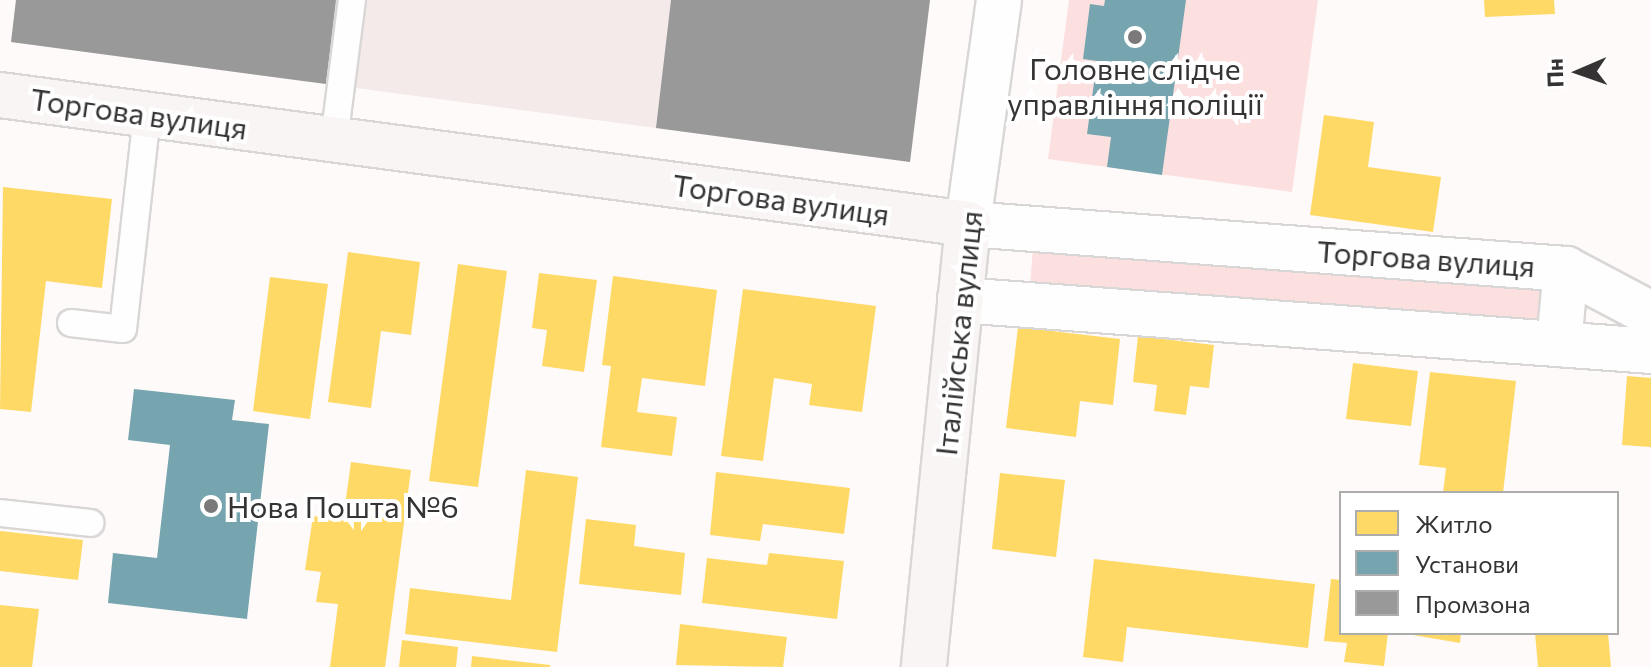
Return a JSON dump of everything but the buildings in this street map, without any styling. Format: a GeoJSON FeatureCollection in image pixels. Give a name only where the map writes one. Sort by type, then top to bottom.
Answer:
{"type":"FeatureCollection","features":[{"type":"Feature","properties":{"kind":"street","name":"Італійська вулиця"},"geometry":{"type":"LineString","coordinates":[[924,667],[968,224],[999,0]]}},
{"type":"Feature","properties":{"kind":"street","name":"Торгова вулиця"},"geometry":{"type":"LineString","coordinates":[[0,95],[968,224],[1566,269],[1651,314]]}},
{"type":"Feature","properties":{"kind":"street","name":"Торгова вулиця"},"geometry":{"type":"LineString","coordinates":[[1559,344],[1566,269]]}},
{"type":"Feature","properties":{"kind":"street"},"geometry":{"type":"LineString","coordinates":[[960,300],[1651,351]]}},
{"type":"Feature","properties":{"kind":"lane"},"geometry":{"type":"LineString","coordinates":[[334,140],[352,0]]}},
{"type":"Feature","properties":{"kind":"lane"},"geometry":{"type":"LineString","coordinates":[[71,323],[123,329],[147,115]]}},
{"type":"Feature","properties":{"kind":"lane"},"geometry":{"type":"LineString","coordinates":[[0,513],[90,523]]}},
{"type":"Feature","properties":{"kind":"shaded area"},"geometry":{"type":"Polygon","coordinates":[[[16,0],[930,0],[910,162],[11,42],[16,0]]]}},
{"type":"Feature","properties":{"kind":"shaded area"},"geometry":{"type":"Polygon","coordinates":[[[1069,0],[1318,0],[1292,192],[1048,159],[1069,0]]]}},
{"type":"Feature","properties":{"kind":"shaded area"},"geometry":{"type":"Polygon","coordinates":[[[1033,246],[1548,284],[1545,327],[1030,288],[1033,246]]]}},
{"type":"Feature","properties":{"kind":"place","name":"Головне слідче управління поліції"},"geometry":{"type":"Point","coordinates":[1135,37]}},
{"type":"Feature","properties":{"kind":"place","name":"Нова Пошта №6"},"geometry":{"type":"Point","coordinates":[211,506]}}]}
